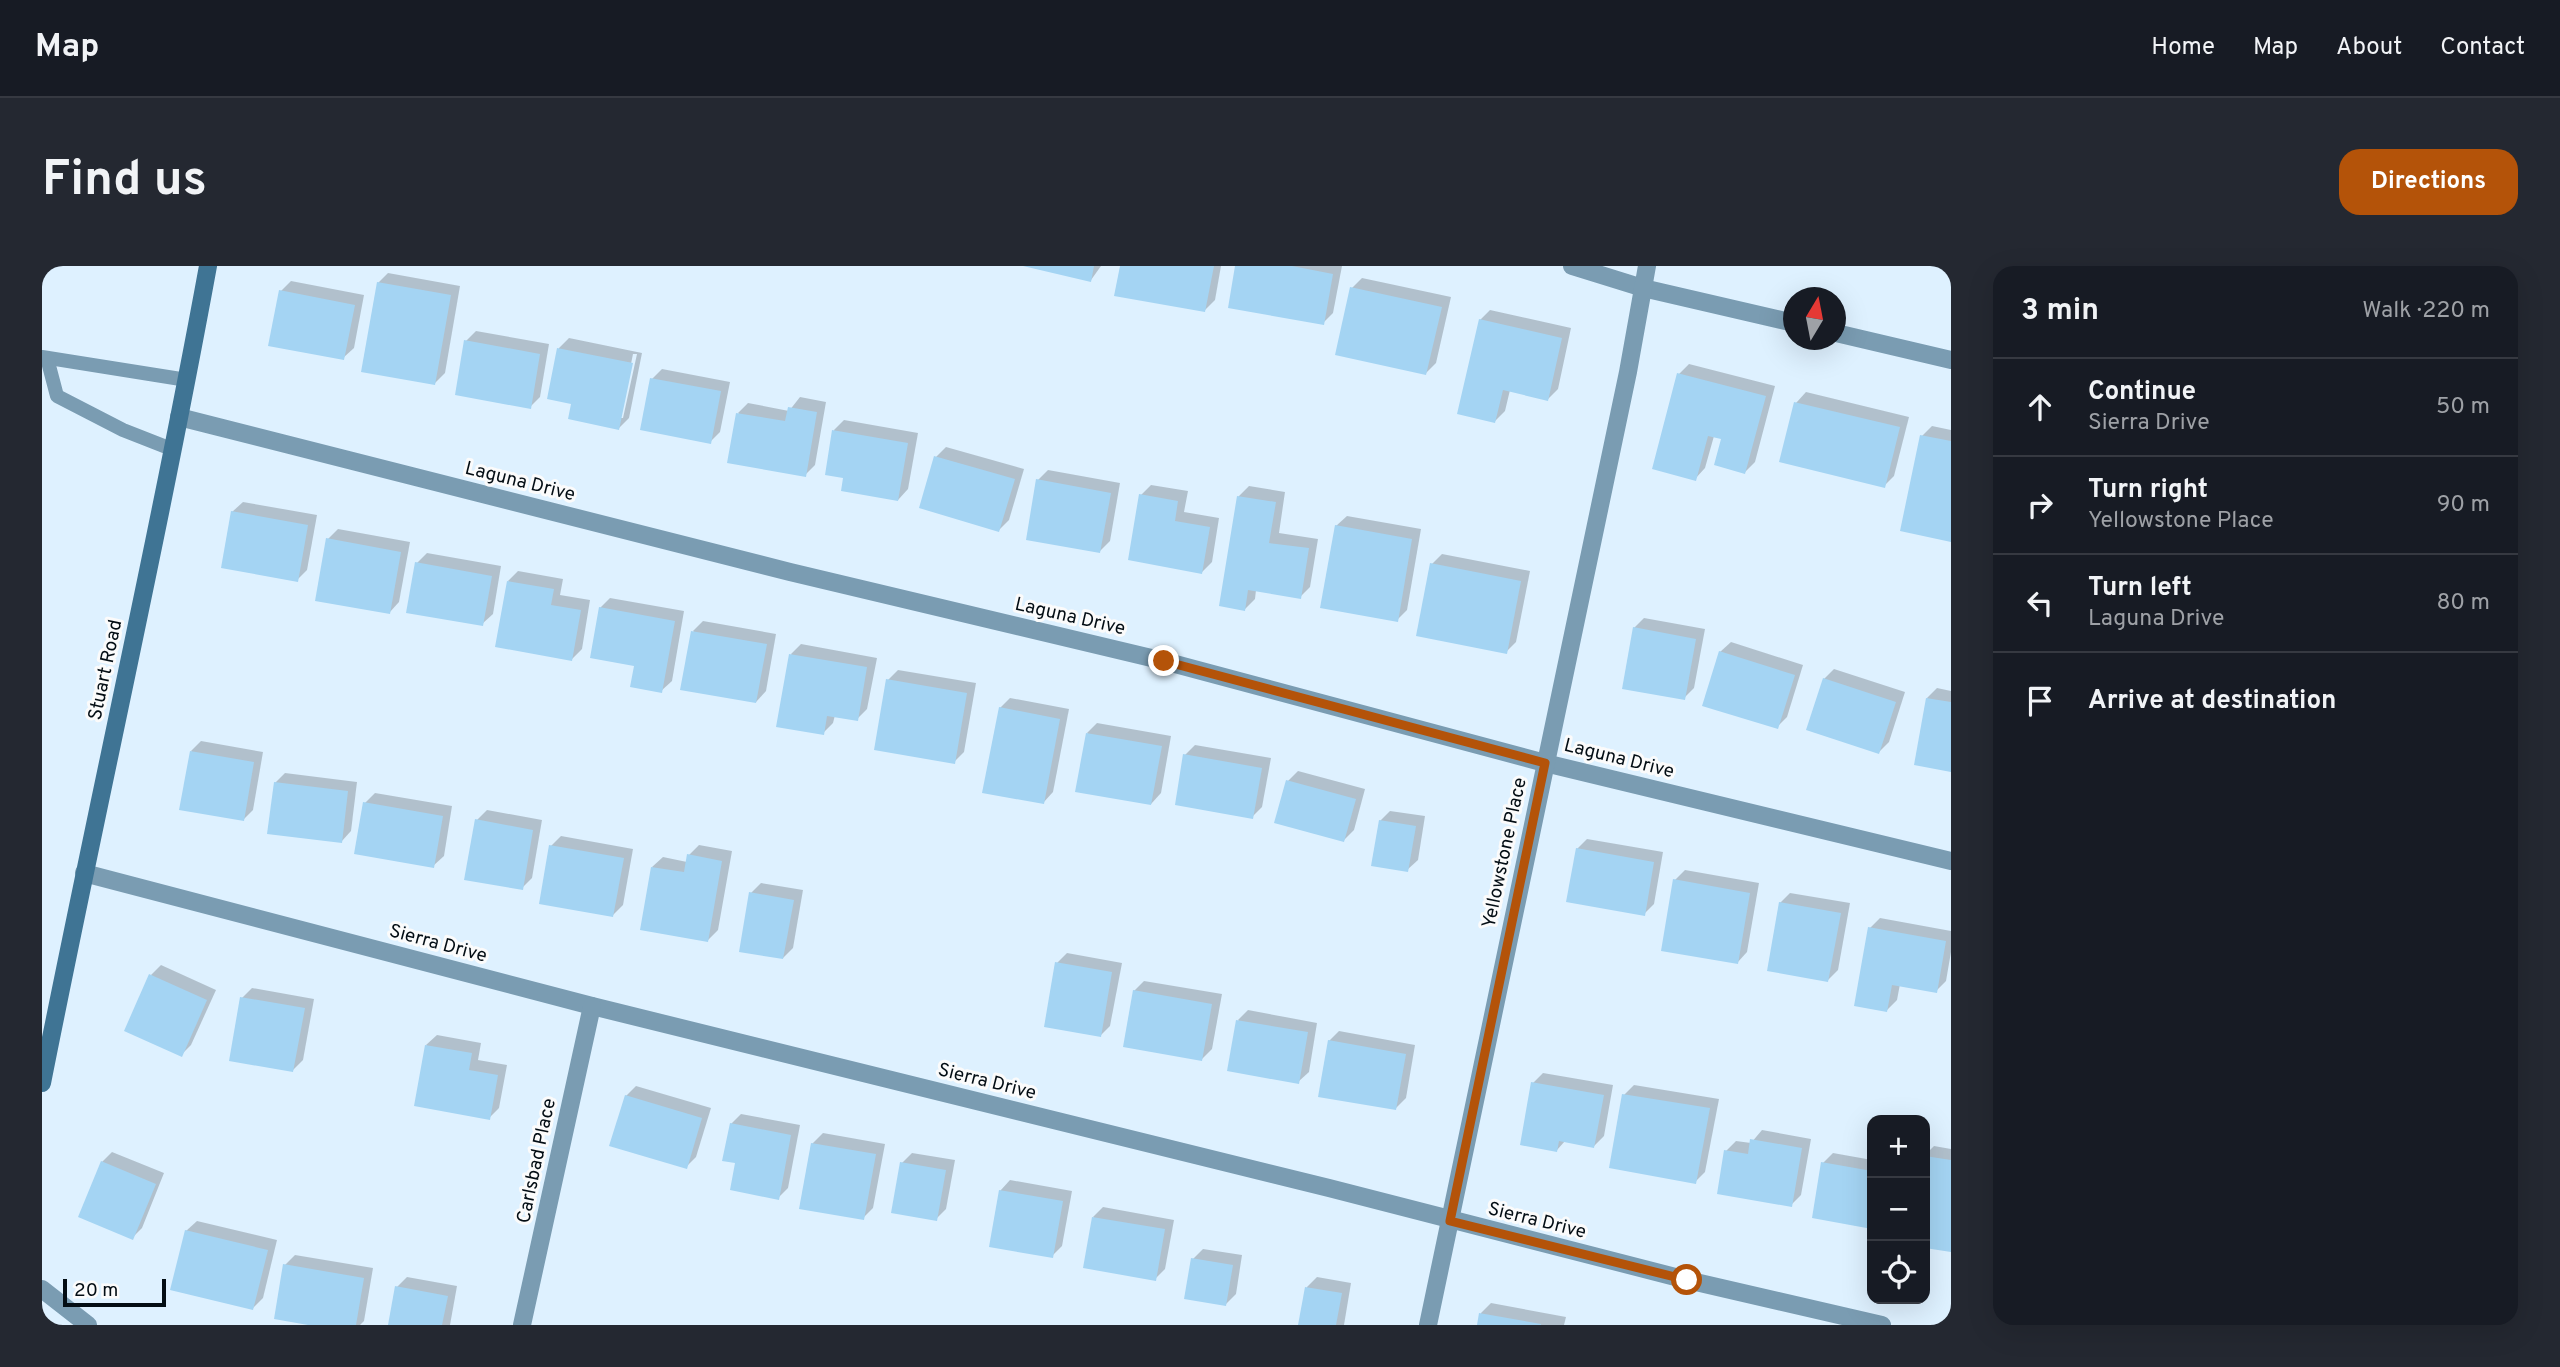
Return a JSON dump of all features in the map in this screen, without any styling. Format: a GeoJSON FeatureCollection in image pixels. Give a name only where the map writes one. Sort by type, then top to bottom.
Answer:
{"type":"FeatureCollection","features":[{"type":"Feature","properties":{"kind":"street","name":"Stuart Road"},"geometry":{"type":"LineString","coordinates":[[42,1083],[174,450],[208,266]]}},
{"type":"Feature","properties":{"kind":"street"},"geometry":{"type":"LineString","coordinates":[[1572,266],[1643,288],[1783,320]]}},
{"type":"Feature","properties":{"kind":"street","name":"Yellowstone Place"},"geometry":{"type":"LineString","coordinates":[[1428,1325],[1629,372],[1647,266]]}},
{"type":"Feature","properties":{"kind":"street"},"geometry":{"type":"LineString","coordinates":[[1846,335],[1951,360]]}},
{"type":"Feature","properties":{"kind":"street","name":"Laguna Drive"},"geometry":{"type":"LineString","coordinates":[[179,418],[790,572],[1164,661],[1545,763],[1951,861]]}},
{"type":"Feature","properties":{"kind":"street","name":"Sierra Drive"},"geometry":{"type":"LineString","coordinates":[[84,873],[592,1006],[1329,1188],[1687,1280],[1882,1325]]}},
{"type":"Feature","properties":{"kind":"street","name":"Carlsbad Place"},"geometry":{"type":"LineString","coordinates":[[522,1325],[592,1006]]}},
{"type":"Feature","properties":{"kind":"street"},"geometry":{"type":"LineString","coordinates":[[42,1289],[88,1325]]}},
{"type":"Feature","properties":{"kind":"lane"},"geometry":{"type":"LineString","coordinates":[[174,450],[123,430],[57,396],[45,357],[187,380]]}},
{"type":"Feature","properties":{"kind":"building"},"geometry":{"type":"Polygon","coordinates":[[[1023,266],[1094,266],[1091,282],[1023,266]]]}},
{"type":"Feature","properties":{"kind":"building"},"geometry":{"type":"Polygon","coordinates":[[[1120,266],[1214,266],[1205,312],[1114,296],[1120,266]]]}},
{"type":"Feature","properties":{"kind":"building"},"geometry":{"type":"Polygon","coordinates":[[[1235,266],[1292,266],[1333,274],[1324,325],[1228,308],[1235,266]]]}},
{"type":"Feature","properties":{"kind":"building"},"geometry":{"type":"Polygon","coordinates":[[[377,282],[451,295],[435,385],[361,372],[377,282]]]}},
{"type":"Feature","properties":{"kind":"building"},"geometry":{"type":"Polygon","coordinates":[[[1350,287],[1442,307],[1426,375],[1335,355],[1350,287]]]}},
{"type":"Feature","properties":{"kind":"building"},"geometry":{"type":"Polygon","coordinates":[[[279,290],[355,305],[344,360],[268,346],[279,290]]]}},
{"type":"Feature","properties":{"kind":"building"},"geometry":{"type":"Polygon","coordinates":[[[1479,319],[1562,338],[1548,401],[1503,390],[1495,423],[1457,414],[1479,319]]]}},
{"type":"Feature","properties":{"kind":"building"},"geometry":{"type":"Polygon","coordinates":[[[464,340],[540,354],[531,409],[455,395],[464,340]]]}},
{"type":"Feature","properties":{"kind":"building"},"geometry":{"type":"Polygon","coordinates":[[[557,348],[633,363],[619,430],[568,419],[571,404],[547,399],[557,348]]]}},
{"type":"Feature","properties":{"kind":"building"},"geometry":{"type":"Polygon","coordinates":[[[1677,373],[1766,396],[1745,474],[1714,465],[1721,439],[1708,436],[1696,481],[1652,469],[1677,373]]]}},
{"type":"Feature","properties":{"kind":"building"},"geometry":{"type":"Polygon","coordinates":[[[650,378],[721,391],[711,444],[640,430],[650,378]]]}},
{"type":"Feature","properties":{"kind":"building"},"geometry":{"type":"Polygon","coordinates":[[[1794,402],[1900,427],[1885,488],[1779,462],[1794,402]]]}},
{"type":"Feature","properties":{"kind":"building"},"geometry":{"type":"Polygon","coordinates":[[[788,407],[817,412],[806,477],[727,463],[736,413],[785,421],[788,407]]]}},
{"type":"Feature","properties":{"kind":"building"},"geometry":{"type":"Polygon","coordinates":[[[832,430],[908,443],[898,501],[841,491],[843,478],[825,475],[832,430]]]}},
{"type":"Feature","properties":{"kind":"building"},"geometry":{"type":"Polygon","coordinates":[[[1920,435],[1951,441],[1951,542],[1900,531],[1920,435]]]}},
{"type":"Feature","properties":{"kind":"building"},"geometry":{"type":"Polygon","coordinates":[[[934,456],[1015,479],[999,532],[919,508],[934,456]]]}},
{"type":"Feature","properties":{"kind":"building"},"geometry":{"type":"Polygon","coordinates":[[[1036,479],[1111,493],[1100,553],[1026,540],[1036,479]]]}},
{"type":"Feature","properties":{"kind":"building"},"geometry":{"type":"Polygon","coordinates":[[[1139,494],[1178,501],[1175,521],[1210,527],[1202,574],[1128,560],[1139,494]]]}},
{"type":"Feature","properties":{"kind":"building"},"geometry":{"type":"Polygon","coordinates":[[[1237,496],[1276,502],[1269,543],[1309,548],[1301,599],[1248,590],[1245,611],[1219,606],[1237,496]]]}},
{"type":"Feature","properties":{"kind":"building"},"geometry":{"type":"Polygon","coordinates":[[[231,511],[308,525],[298,582],[221,568],[231,511]]]}},
{"type":"Feature","properties":{"kind":"building"},"geometry":{"type":"Polygon","coordinates":[[[1335,525],[1412,539],[1398,622],[1320,608],[1335,525]]]}},
{"type":"Feature","properties":{"kind":"building"},"geometry":{"type":"Polygon","coordinates":[[[326,538],[401,552],[390,614],[315,601],[326,538]]]}},
{"type":"Feature","properties":{"kind":"building"},"geometry":{"type":"Polygon","coordinates":[[[415,562],[492,576],[483,626],[406,613],[415,562]]]}},
{"type":"Feature","properties":{"kind":"building"},"geometry":{"type":"Polygon","coordinates":[[[1430,563],[1521,581],[1507,654],[1416,636],[1430,563]]]}},
{"type":"Feature","properties":{"kind":"building"},"geometry":{"type":"Polygon","coordinates":[[[507,581],[554,589],[551,605],[581,610],[572,661],[495,647],[507,581]]]}},
{"type":"Feature","properties":{"kind":"building"},"geometry":{"type":"Polygon","coordinates":[[[599,607],[675,621],[662,693],[630,687],[634,666],[590,658],[599,607]]]}},
{"type":"Feature","properties":{"kind":"building"},"geometry":{"type":"Polygon","coordinates":[[[1633,627],[1696,639],[1685,700],[1622,689],[1633,627]]]}},
{"type":"Feature","properties":{"kind":"building"},"geometry":{"type":"Polygon","coordinates":[[[691,631],[767,644],[756,703],[680,690],[691,631]]]}},
{"type":"Feature","properties":{"kind":"building"},"geometry":{"type":"Polygon","coordinates":[[[1719,651],[1795,675],[1778,729],[1702,706],[1719,651]]]}},
{"type":"Feature","properties":{"kind":"building"},"geometry":{"type":"Polygon","coordinates":[[[789,654],[867,667],[858,721],[827,716],[824,735],[776,727],[789,654]]]}},
{"type":"Feature","properties":{"kind":"building"},"geometry":{"type":"Polygon","coordinates":[[[1823,678],[1896,702],[1879,754],[1806,730],[1823,678]]]}},
{"type":"Feature","properties":{"kind":"building"},"geometry":{"type":"Polygon","coordinates":[[[886,679],[967,693],[955,764],[874,750],[886,679]]]}},
{"type":"Feature","properties":{"kind":"building"},"geometry":{"type":"Polygon","coordinates":[[[1926,698],[1951,702],[1951,772],[1914,765],[1926,698]]]}},
{"type":"Feature","properties":{"kind":"building"},"geometry":{"type":"Polygon","coordinates":[[[999,707],[1060,719],[1044,804],[982,793],[999,707]]]}},
{"type":"Feature","properties":{"kind":"building"},"geometry":{"type":"Polygon","coordinates":[[[1086,733],[1162,746],[1151,805],[1075,792],[1086,733]]]}},
{"type":"Feature","properties":{"kind":"building"},"geometry":{"type":"Polygon","coordinates":[[[190,751],[254,762],[244,821],[179,810],[190,751]]]}},
{"type":"Feature","properties":{"kind":"building"},"geometry":{"type":"Polygon","coordinates":[[[1183,754],[1262,768],[1253,819],[1175,805],[1183,754]]]}},
{"type":"Feature","properties":{"kind":"building"},"geometry":{"type":"Polygon","coordinates":[[[1286,780],[1356,799],[1344,842],[1274,823],[1286,780]]]}},
{"type":"Feature","properties":{"kind":"building"},"geometry":{"type":"Polygon","coordinates":[[[274,782],[348,791],[342,843],[267,834],[274,782]]]}},
{"type":"Feature","properties":{"kind":"building"},"geometry":{"type":"Polygon","coordinates":[[[363,802],[443,816],[434,868],[354,854],[363,802]]]}},
{"type":"Feature","properties":{"kind":"building"},"geometry":{"type":"Polygon","coordinates":[[[475,819],[533,830],[523,890],[464,880],[475,819]]]}},
{"type":"Feature","properties":{"kind":"building"},"geometry":{"type":"Polygon","coordinates":[[[1379,820],[1416,826],[1408,872],[1371,866],[1379,820]]]}},
{"type":"Feature","properties":{"kind":"building"},"geometry":{"type":"Polygon","coordinates":[[[549,845],[624,858],[613,917],[539,904],[549,845]]]}},
{"type":"Feature","properties":{"kind":"building"},"geometry":{"type":"Polygon","coordinates":[[[1576,848],[1654,862],[1645,916],[1566,902],[1576,848]]]}},
{"type":"Feature","properties":{"kind":"building"},"geometry":{"type":"Polygon","coordinates":[[[687,854],[722,861],[708,942],[640,930],[651,867],[684,872],[687,854]]]}},
{"type":"Feature","properties":{"kind":"building"},"geometry":{"type":"Polygon","coordinates":[[[1673,879],[1750,893],[1738,964],[1661,951],[1673,879]]]}},
{"type":"Feature","properties":{"kind":"building"},"geometry":{"type":"Polygon","coordinates":[[[749,892],[794,900],[783,959],[739,952],[749,892]]]}},
{"type":"Feature","properties":{"kind":"building"},"geometry":{"type":"Polygon","coordinates":[[[1779,902],[1841,913],[1828,982],[1767,971],[1779,902]]]}},
{"type":"Feature","properties":{"kind":"building"},"geometry":{"type":"Polygon","coordinates":[[[1868,927],[1946,941],[1937,993],[1892,985],[1887,1012],[1854,1006],[1868,927]]]}},
{"type":"Feature","properties":{"kind":"building"},"geometry":{"type":"Polygon","coordinates":[[[1055,962],[1112,972],[1101,1037],[1044,1027],[1055,962]]]}},
{"type":"Feature","properties":{"kind":"building"},"geometry":{"type":"Polygon","coordinates":[[[149,974],[207,1000],[182,1057],[124,1031],[149,974]]]}},
{"type":"Feature","properties":{"kind":"building"},"geometry":{"type":"Polygon","coordinates":[[[1133,990],[1212,1004],[1202,1061],[1123,1047],[1133,990]]]}},
{"type":"Feature","properties":{"kind":"building"},"geometry":{"type":"Polygon","coordinates":[[[240,997],[305,1008],[293,1072],[229,1061],[240,997]]]}},
{"type":"Feature","properties":{"kind":"building"},"geometry":{"type":"Polygon","coordinates":[[[1236,1020],[1308,1032],[1299,1084],[1227,1071],[1236,1020]]]}},
{"type":"Feature","properties":{"kind":"building"},"geometry":{"type":"Polygon","coordinates":[[[1328,1040],[1406,1054],[1396,1110],[1318,1097],[1328,1040]]]}},
{"type":"Feature","properties":{"kind":"building"},"geometry":{"type":"Polygon","coordinates":[[[425,1045],[472,1053],[469,1070],[498,1075],[490,1120],[414,1106],[425,1045]]]}},
{"type":"Feature","properties":{"kind":"building"},"geometry":{"type":"Polygon","coordinates":[[[1531,1082],[1604,1095],[1594,1148],[1559,1141],[1557,1152],[1520,1145],[1531,1082]]]}},
{"type":"Feature","properties":{"kind":"building"},"geometry":{"type":"Polygon","coordinates":[[[1622,1094],[1710,1108],[1696,1184],[1609,1168],[1622,1094]]]}},
{"type":"Feature","properties":{"kind":"building"},"geometry":{"type":"Polygon","coordinates":[[[625,1095],[702,1118],[687,1169],[609,1146],[625,1095]]]}},
{"type":"Feature","properties":{"kind":"building"},"geometry":{"type":"Polygon","coordinates":[[[730,1123],[791,1135],[779,1200],[730,1190],[735,1163],[722,1161],[730,1123]]]}},
{"type":"Feature","properties":{"kind":"building"},"geometry":{"type":"Polygon","coordinates":[[[1750,1139],[1802,1148],[1792,1207],[1717,1194],[1724,1150],[1748,1154],[1750,1139]]]}},
{"type":"Feature","properties":{"kind":"building"},"geometry":{"type":"Polygon","coordinates":[[[811,1143],[876,1154],[864,1220],[799,1209],[811,1143]]]}},
{"type":"Feature","properties":{"kind":"building"},"geometry":{"type":"Polygon","coordinates":[[[1930,1157],[1951,1160],[1951,1252],[1930,1249],[1930,1157]]]}},
{"type":"Feature","properties":{"kind":"building"},"geometry":{"type":"Polygon","coordinates":[[[101,1161],[156,1184],[133,1240],[78,1217],[101,1161]]]}},
{"type":"Feature","properties":{"kind":"building"},"geometry":{"type":"Polygon","coordinates":[[[900,1162],[946,1170],[937,1221],[891,1213],[900,1162]]]}},
{"type":"Feature","properties":{"kind":"building"},"geometry":{"type":"Polygon","coordinates":[[[1821,1162],[1867,1170],[1867,1228],[1812,1218],[1821,1162]]]}},
{"type":"Feature","properties":{"kind":"building"},"geometry":{"type":"Polygon","coordinates":[[[999,1190],[1063,1201],[1053,1258],[989,1247],[999,1190]]]}},
{"type":"Feature","properties":{"kind":"building"},"geometry":{"type":"Polygon","coordinates":[[[1092,1217],[1165,1229],[1156,1281],[1083,1268],[1092,1217]]]}},
{"type":"Feature","properties":{"kind":"building"},"geometry":{"type":"Polygon","coordinates":[[[185,1230],[268,1250],[253,1310],[170,1290],[185,1230]]]}},
{"type":"Feature","properties":{"kind":"building"},"geometry":{"type":"Polygon","coordinates":[[[1191,1258],[1233,1265],[1226,1306],[1184,1299],[1191,1258]]]}},
{"type":"Feature","properties":{"kind":"building"},"geometry":{"type":"Polygon","coordinates":[[[283,1264],[364,1278],[356,1325],[308,1325],[274,1319],[283,1264]]]}},
{"type":"Feature","properties":{"kind":"building"},"geometry":{"type":"Polygon","coordinates":[[[395,1286],[448,1296],[442,1325],[388,1325],[395,1286]]]}},
{"type":"Feature","properties":{"kind":"building"},"geometry":{"type":"Polygon","coordinates":[[[1305,1287],[1342,1293],[1336,1325],[1298,1325],[1305,1287]]]}},
{"type":"Feature","properties":{"kind":"building"},"geometry":{"type":"Polygon","coordinates":[[[1479,1313],[1541,1324],[1541,1325],[1477,1325],[1479,1313]]]}},
{"type":"Feature","properties":{"kind":"route"},"geometry":{"type":"LineString","coordinates":[[1164,661],[1545,763],[1450,1221],[1687,1280]]}}]}
